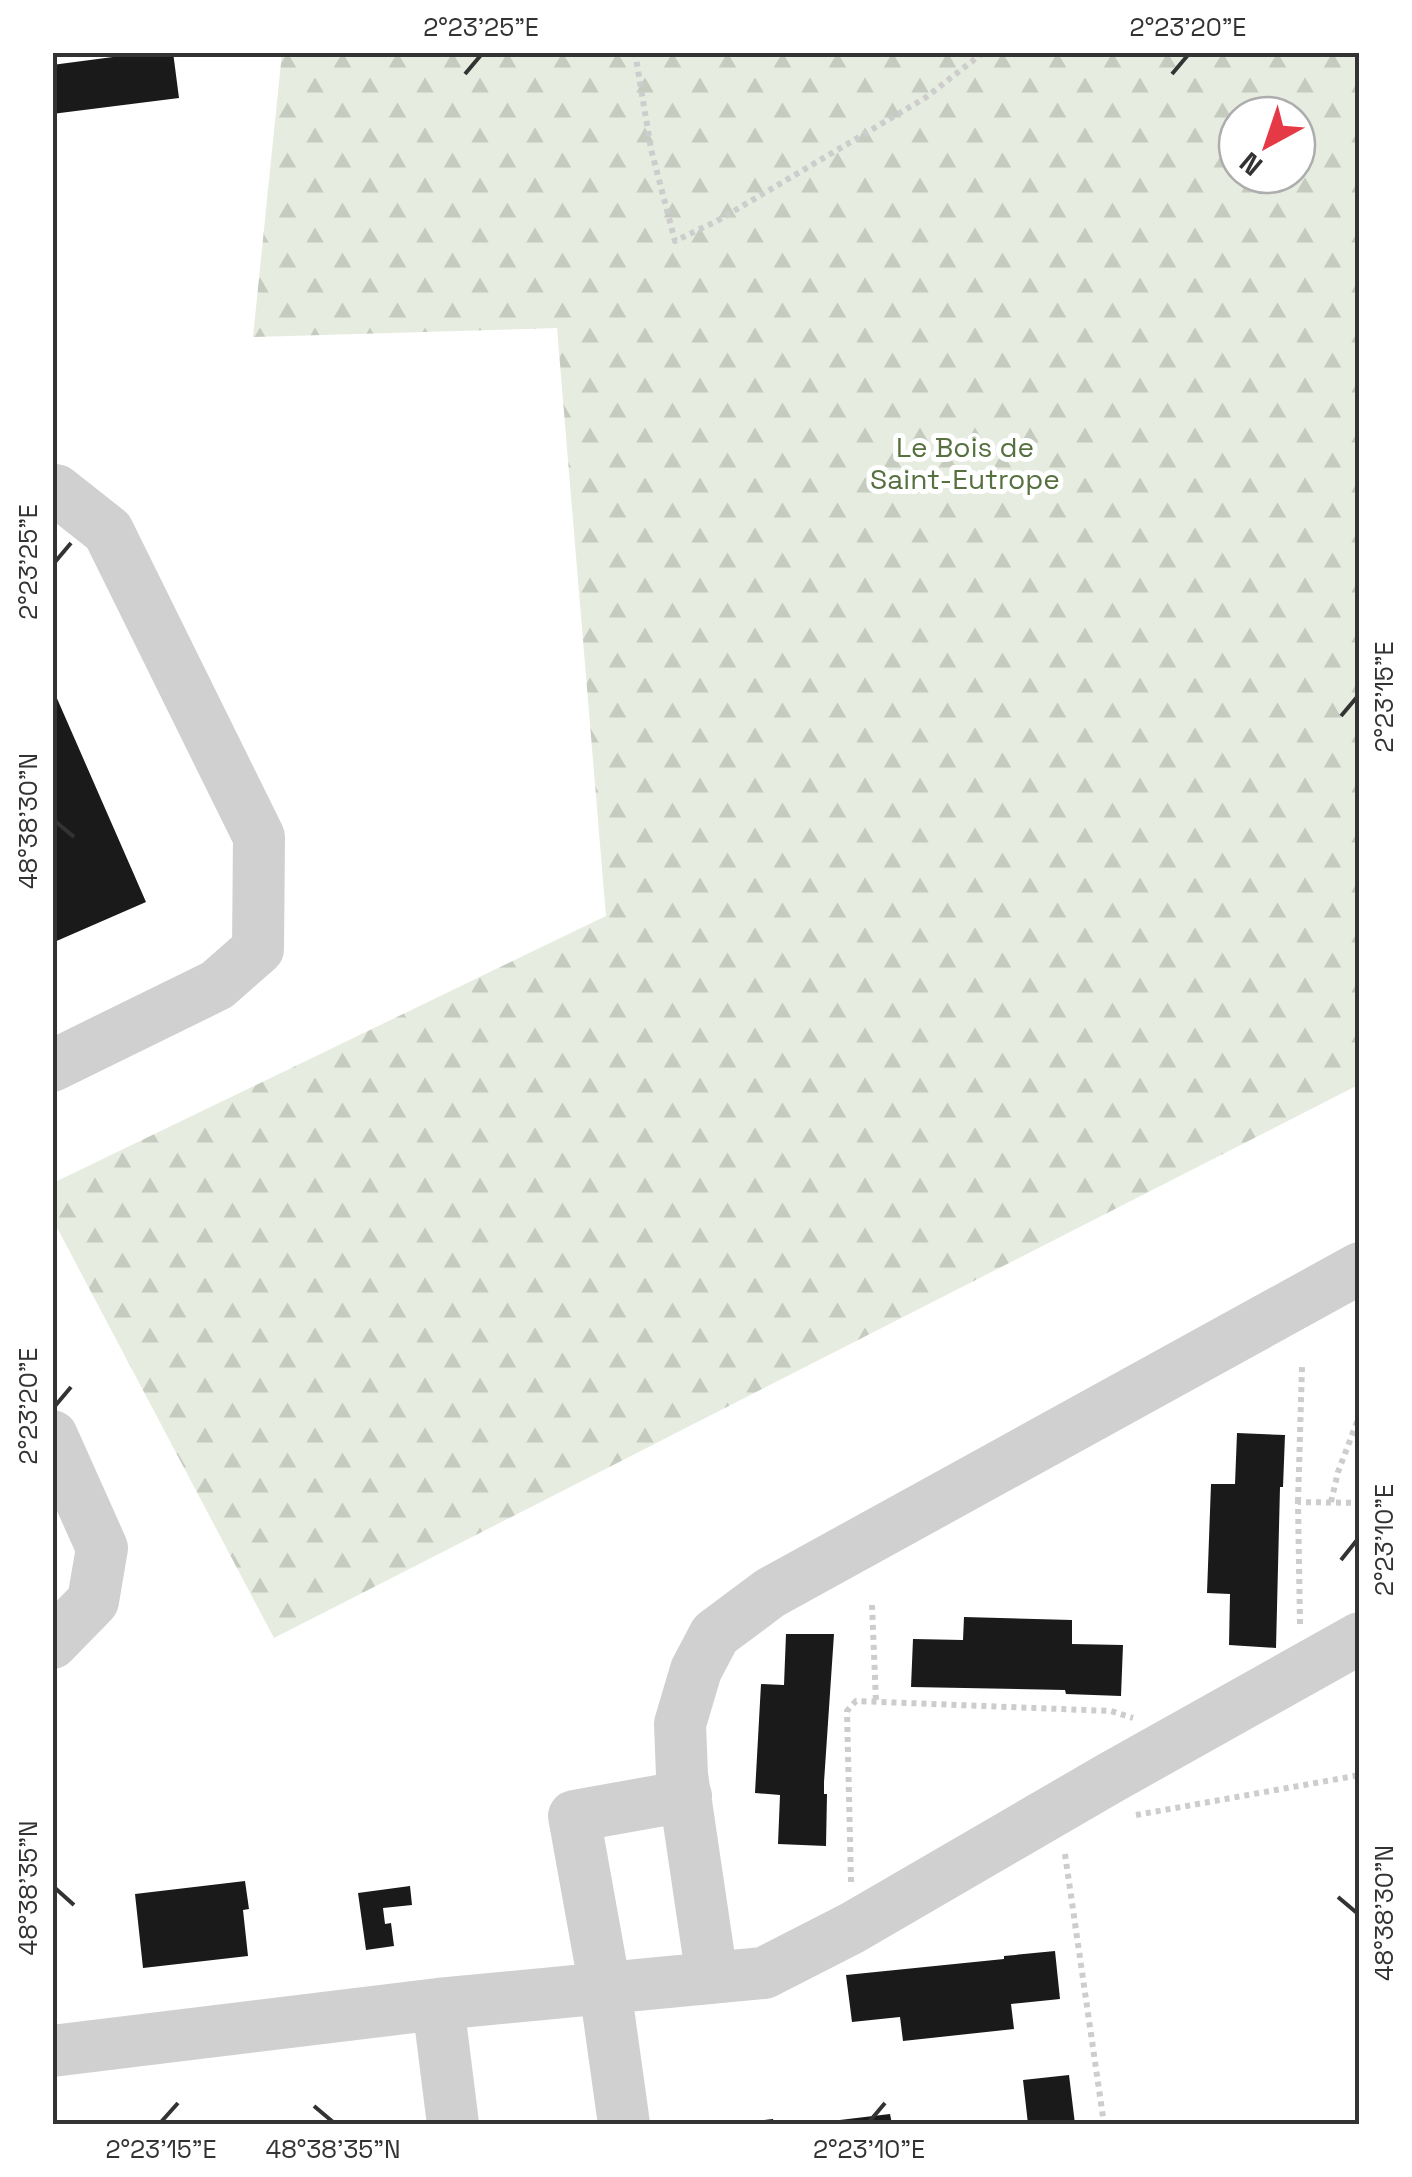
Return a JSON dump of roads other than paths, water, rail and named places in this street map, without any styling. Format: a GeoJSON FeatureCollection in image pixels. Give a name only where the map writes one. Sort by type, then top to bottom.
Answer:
{"type":"FeatureCollection","features":[{"type":"Feature","properties":{"kind":"lane"},"geometry":{"type":"LineString","coordinates":[[52,492],[56,490],[108,532],[259,837],[259,856],[258,949],[217,986],[52,1066]]}},
{"type":"Feature","properties":{"kind":"lane"},"geometry":{"type":"LineString","coordinates":[[712,1978],[686,1796],[680,1724],[696,1670],[714,1634],[770,1593],[1360,1268]]}},
{"type":"Feature","properties":{"kind":"lane"},"geometry":{"type":"LineString","coordinates":[[52,1436],[102,1548],[93,1601],[52,1642]]}},
{"type":"Feature","properties":{"kind":"lane"},"geometry":{"type":"LineString","coordinates":[[52,2051],[438,2004],[764,1973],[852,1928],[1360,1638]]}},
{"type":"Feature","properties":{"kind":"lane"},"geometry":{"type":"LineString","coordinates":[[624,2124],[605,1988],[574,1816],[686,1796]]}},
{"type":"Feature","properties":{"kind":"lane"},"geometry":{"type":"LineString","coordinates":[[438,2004],[453,2124]]}},
{"type":"Feature","properties":{"kind":"park label","name":"Le Bois de Saint-Eutrope"},"geometry":{"type":"Point","coordinates":[965,463]}}]}
